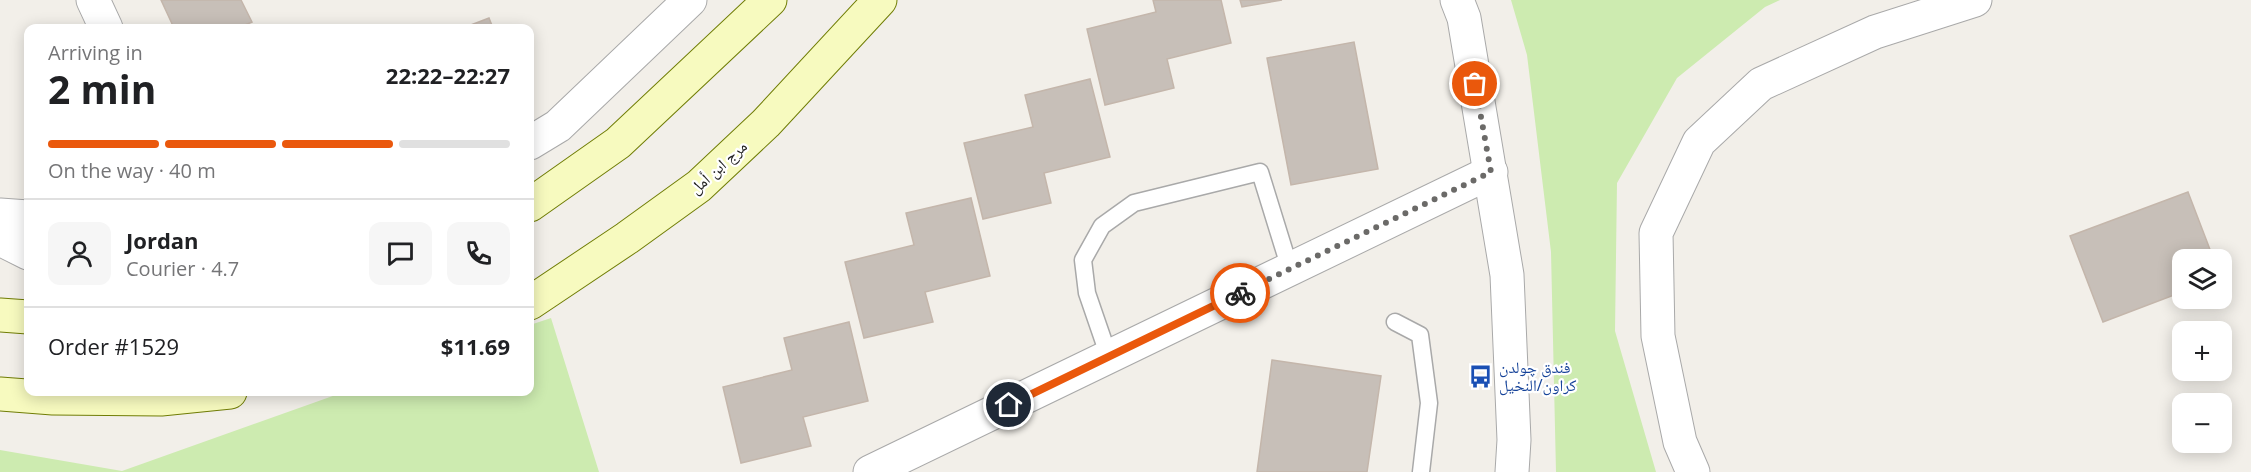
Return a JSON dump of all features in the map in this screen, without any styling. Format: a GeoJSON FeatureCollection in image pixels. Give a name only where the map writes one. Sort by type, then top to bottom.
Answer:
{"type":"FeatureCollection","features":[{"type":"Feature","properties":{"kind":"street"},"geometry":{"type":"LineString","coordinates":[[93,0],[104,24]]}},
{"type":"Feature","properties":{"kind":"street"},"geometry":{"type":"LineString","coordinates":[[534,141],[558,126],[690,0]]}},
{"type":"Feature","properties":{"kind":"street"},"geometry":{"type":"LineString","coordinates":[[534,202],[618,143],[770,0]]}},
{"type":"Feature","properties":{"kind":"street","name":"مرج ابن أمل"},"geometry":{"type":"LineString","coordinates":[[534,300],[699,186],[766,123],[880,0]]}},
{"type":"Feature","properties":{"kind":"street"},"geometry":{"type":"LineString","coordinates":[[1457,0],[1464,18],[1507,275],[1514,440],[1512,472]]}},
{"type":"Feature","properties":{"kind":"street"},"geometry":{"type":"LineString","coordinates":[[1693,472],[1680,442],[1658,336],[1656,233],[1699,142],[1761,84],[1875,32],[1975,0]]}},
{"type":"Feature","properties":{"kind":"street"},"geometry":{"type":"LineString","coordinates":[[870,472],[1491,172]]}},
{"type":"Feature","properties":{"kind":"street"},"geometry":{"type":"LineString","coordinates":[[0,215],[24,217]]}},
{"type":"Feature","properties":{"kind":"street"},"geometry":{"type":"LineString","coordinates":[[0,239],[24,250]]}},
{"type":"Feature","properties":{"kind":"street"},"geometry":{"type":"LineString","coordinates":[[0,315],[24,317]]}},
{"type":"Feature","properties":{"kind":"street"},"geometry":{"type":"LineString","coordinates":[[0,394],[24,396]]}},
{"type":"Feature","properties":{"kind":"street"},"geometry":{"type":"LineString","coordinates":[[26,396],[162,399],[191,396]]}},
{"type":"Feature","properties":{"kind":"lane"},"geometry":{"type":"LineString","coordinates":[[1109,357],[1087,292],[1083,260],[1102,226],[1134,203],[1260,172],[1290,269]]}},
{"type":"Feature","properties":{"kind":"lane"},"geometry":{"type":"LineString","coordinates":[[1395,322],[1420,335],[1429,403],[1421,472]]}},
{"type":"Feature","properties":{"kind":"green space"},"geometry":{"type":"Polygon","coordinates":[[[1511,0],[1780,0],[1765,7],[1677,78],[1617,183],[1615,331],[1656,472],[1556,472],[1551,252],[1527,55],[1511,0]]]}},
{"type":"Feature","properties":{"kind":"green space"},"geometry":{"type":"Polygon","coordinates":[[[551,318],[599,472],[0,472],[0,450],[122,471],[333,396],[534,396],[534,324],[551,318]]]}},
{"type":"Feature","properties":{"kind":"building"},"geometry":{"type":"Polygon","coordinates":[[[161,0],[241,0],[252,22],[247,24],[172,24],[161,0]]]}},
{"type":"Feature","properties":{"kind":"building"},"geometry":{"type":"Polygon","coordinates":[[[1153,0],[1221,0],[1231,43],[1167,59],[1174,88],[1105,105],[1087,29],[1156,12],[1153,0]]]}},
{"type":"Feature","properties":{"kind":"building"},"geometry":{"type":"Polygon","coordinates":[[[1240,0],[1282,0],[1242,7],[1240,0]]]}},
{"type":"Feature","properties":{"kind":"building"},"geometry":{"type":"Polygon","coordinates":[[[489,18],[491,24],[473,24],[489,18]]]}},
{"type":"Feature","properties":{"kind":"building"},"geometry":{"type":"Polygon","coordinates":[[[1354,42],[1378,169],[1291,185],[1267,58],[1354,42]]]}},
{"type":"Feature","properties":{"kind":"building"},"geometry":{"type":"Polygon","coordinates":[[[1090,79],[1110,157],[1044,173],[1051,203],[983,219],[964,143],[1033,127],[1025,95],[1090,79]]]}},
{"type":"Feature","properties":{"kind":"building"},"geometry":{"type":"Polygon","coordinates":[[[2188,192],[2210,249],[2172,249],[2172,296],[2103,322],[2070,236],[2188,192]]]}},
{"type":"Feature","properties":{"kind":"building"},"geometry":{"type":"Polygon","coordinates":[[[971,198],[990,276],[925,292],[933,322],[864,338],[845,262],[914,245],[906,213],[971,198]]]}},
{"type":"Feature","properties":{"kind":"building"},"geometry":{"type":"Polygon","coordinates":[[[849,322],[868,401],[803,417],[811,446],[741,463],[723,387],[792,370],[784,338],[849,322]]]}},
{"type":"Feature","properties":{"kind":"building"},"geometry":{"type":"Polygon","coordinates":[[[1272,360],[1381,376],[1367,472],[1257,472],[1272,360]]]}},
{"type":"Feature","properties":{"kind":"way so far"},"geometry":{"type":"LineString","coordinates":[[1240,293],[1491,172],[1475,84]]}},
{"type":"Feature","properties":{"kind":"place","name":"فندق چولدن كراون/النخيل"},"geometry":{"type":"Point","coordinates":[1481,376]}},
{"type":"Feature","properties":{"kind":"route"},"geometry":{"type":"LineString","coordinates":[[1009,405],[1240,293]]}}]}
